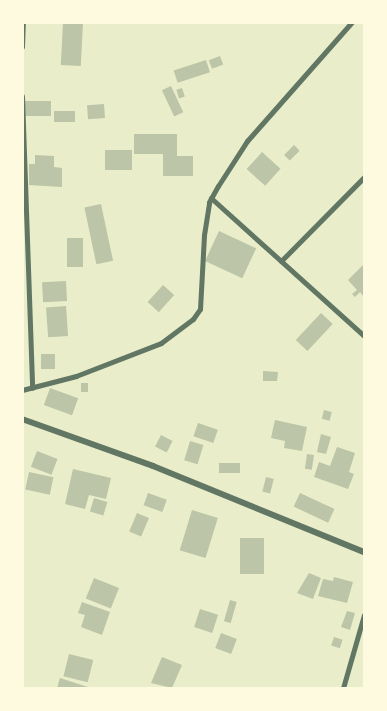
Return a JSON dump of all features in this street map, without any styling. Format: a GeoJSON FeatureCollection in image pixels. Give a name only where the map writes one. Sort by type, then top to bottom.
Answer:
{"type":"FeatureCollection","features":[{"type":"Feature","properties":{"kind":"street"},"geometry":{"type":"LineString","coordinates":[[22,47],[23,22]]}},
{"type":"Feature","properties":{"kind":"street"},"geometry":{"type":"LineString","coordinates":[[22,390],[76,376],[161,343],[193,319],[200,310],[204,235],[211,198],[246,141],[352,22]]}},
{"type":"Feature","properties":{"kind":"street"},"geometry":{"type":"LineString","coordinates":[[22,96],[32,388]]}},
{"type":"Feature","properties":{"kind":"street"},"geometry":{"type":"LineString","coordinates":[[281,261],[364,177]]}},
{"type":"Feature","properties":{"kind":"street"},"geometry":{"type":"LineString","coordinates":[[211,198],[364,336]]}},
{"type":"Feature","properties":{"kind":"street"},"geometry":{"type":"LineString","coordinates":[[22,419],[154,466],[364,552]]}},
{"type":"Feature","properties":{"kind":"street"},"geometry":{"type":"LineString","coordinates":[[343,688],[364,615]]}},
{"type":"Feature","properties":{"kind":"building"},"geometry":{"type":"Polygon","coordinates":[[[63,23],[83,24],[81,66],[61,65],[63,23]]]}},
{"type":"Feature","properties":{"kind":"building"},"geometry":{"type":"Polygon","coordinates":[[[220,56],[223,64],[212,69],[209,60],[220,56]]]}},
{"type":"Feature","properties":{"kind":"building"},"geometry":{"type":"Polygon","coordinates":[[[206,60],[210,72],[178,83],[174,71],[206,60]]]}},
{"type":"Feature","properties":{"kind":"building"},"geometry":{"type":"Polygon","coordinates":[[[171,86],[183,112],[174,117],[162,90],[171,86]]]}},
{"type":"Feature","properties":{"kind":"building"},"geometry":{"type":"Polygon","coordinates":[[[182,88],[185,97],[179,98],[176,90],[182,88]]]}},
{"type":"Feature","properties":{"kind":"building"},"geometry":{"type":"Polygon","coordinates":[[[24,101],[51,101],[51,116],[24,116],[24,101]]]}},
{"type":"Feature","properties":{"kind":"building"},"geometry":{"type":"Polygon","coordinates":[[[104,104],[105,118],[88,119],[87,105],[104,104]]]}},
{"type":"Feature","properties":{"kind":"building"},"geometry":{"type":"Polygon","coordinates":[[[54,111],[75,111],[75,122],[54,122],[54,111]]]}},
{"type":"Feature","properties":{"kind":"building"},"geometry":{"type":"Polygon","coordinates":[[[134,134],[177,134],[177,156],[193,156],[193,176],[163,176],[163,154],[134,154],[134,134]]]}},
{"type":"Feature","properties":{"kind":"building"},"geometry":{"type":"Polygon","coordinates":[[[294,145],[300,151],[290,161],[284,155],[294,145]]]}},
{"type":"Feature","properties":{"kind":"building"},"geometry":{"type":"Polygon","coordinates":[[[105,150],[132,150],[132,170],[105,170],[105,150]]]}},
{"type":"Feature","properties":{"kind":"building"},"geometry":{"type":"Polygon","coordinates":[[[262,152],[281,169],[265,186],[247,169],[262,152]]]}},
{"type":"Feature","properties":{"kind":"building"},"geometry":{"type":"Polygon","coordinates":[[[35,155],[54,156],[54,167],[62,168],[62,187],[29,185],[29,164],[35,164],[35,155]]]}},
{"type":"Feature","properties":{"kind":"building"},"geometry":{"type":"Polygon","coordinates":[[[101,204],[113,261],[96,264],[84,208],[101,204]]]}},
{"type":"Feature","properties":{"kind":"building"},"geometry":{"type":"Polygon","coordinates":[[[219,231],[256,248],[242,278],[205,261],[219,231]]]}},
{"type":"Feature","properties":{"kind":"building"},"geometry":{"type":"Polygon","coordinates":[[[67,238],[83,238],[83,267],[67,267],[67,238]]]}},
{"type":"Feature","properties":{"kind":"building"},"geometry":{"type":"Polygon","coordinates":[[[364,264],[364,297],[360,292],[355,297],[352,294],[357,290],[348,280],[364,264]]]}},
{"type":"Feature","properties":{"kind":"building"},"geometry":{"type":"Polygon","coordinates":[[[66,281],[67,301],[43,302],[42,282],[66,281]]]}},
{"type":"Feature","properties":{"kind":"building"},"geometry":{"type":"Polygon","coordinates":[[[163,285],[174,295],[159,312],[148,302],[163,285]]]}},
{"type":"Feature","properties":{"kind":"building"},"geometry":{"type":"Polygon","coordinates":[[[66,306],[68,336],[48,337],[46,307],[66,306]]]}},
{"type":"Feature","properties":{"kind":"building"},"geometry":{"type":"Polygon","coordinates":[[[321,313],[333,324],[307,351],[296,340],[321,313]]]}},
{"type":"Feature","properties":{"kind":"building"},"geometry":{"type":"Polygon","coordinates":[[[41,354],[55,354],[55,369],[41,369],[41,354]]]}},
{"type":"Feature","properties":{"kind":"building"},"geometry":{"type":"Polygon","coordinates":[[[263,371],[278,372],[277,381],[263,381],[263,371]]]}},
{"type":"Feature","properties":{"kind":"building"},"geometry":{"type":"Polygon","coordinates":[[[81,383],[88,383],[88,392],[81,392],[81,383]]]}},
{"type":"Feature","properties":{"kind":"building"},"geometry":{"type":"Polygon","coordinates":[[[50,388],[78,398],[72,415],[44,405],[50,388]]]}},
{"type":"Feature","properties":{"kind":"building"},"geometry":{"type":"Polygon","coordinates":[[[324,410],[332,412],[330,421],[322,419],[324,410]]]}},
{"type":"Feature","properties":{"kind":"building"},"geometry":{"type":"Polygon","coordinates":[[[275,420],[307,427],[302,451],[284,448],[285,441],[271,438],[275,420]]]}},
{"type":"Feature","properties":{"kind":"building"},"geometry":{"type":"Polygon","coordinates":[[[198,423],[218,430],[213,443],[193,436],[198,423]]]}},
{"type":"Feature","properties":{"kind":"building"},"geometry":{"type":"Polygon","coordinates":[[[321,434],[331,437],[326,454],[317,452],[321,434]]]}},
{"type":"Feature","properties":{"kind":"building"},"geometry":{"type":"Polygon","coordinates":[[[161,435],[173,441],[167,452],[155,447],[161,435]]]}},
{"type":"Feature","properties":{"kind":"building"},"geometry":{"type":"Polygon","coordinates":[[[190,441],[203,445],[198,464],[184,460],[190,441]]]}},
{"type":"Feature","properties":{"kind":"building"},"geometry":{"type":"Polygon","coordinates":[[[337,447],[355,453],[349,472],[354,474],[348,489],[314,477],[319,462],[330,466],[337,447]]]}},
{"type":"Feature","properties":{"kind":"building"},"geometry":{"type":"Polygon","coordinates":[[[37,451],[58,459],[51,475],[31,467],[37,451]]]}},
{"type":"Feature","properties":{"kind":"building"},"geometry":{"type":"Polygon","coordinates":[[[307,454],[314,455],[312,470],[305,469],[307,454]]]}},
{"type":"Feature","properties":{"kind":"building"},"geometry":{"type":"Polygon","coordinates":[[[219,463],[240,463],[240,473],[219,473],[219,463]]]}},
{"type":"Feature","properties":{"kind":"building"},"geometry":{"type":"Polygon","coordinates":[[[73,469],[111,478],[106,499],[89,495],[85,509],[65,504],[73,469]]]}},
{"type":"Feature","properties":{"kind":"building"},"geometry":{"type":"Polygon","coordinates":[[[29,472],[53,477],[50,495],[25,490],[29,472]]]}},
{"type":"Feature","properties":{"kind":"building"},"geometry":{"type":"Polygon","coordinates":[[[266,477],[274,479],[270,493],[262,492],[266,477]]]}},
{"type":"Feature","properties":{"kind":"building"},"geometry":{"type":"Polygon","coordinates":[[[148,493],[167,500],[162,512],[144,505],[148,493]]]}},
{"type":"Feature","properties":{"kind":"building"},"geometry":{"type":"Polygon","coordinates":[[[300,493],[334,509],[328,523],[294,507],[300,493]]]}},
{"type":"Feature","properties":{"kind":"building"},"geometry":{"type":"Polygon","coordinates":[[[94,498],[107,502],[103,515],[90,511],[94,498]]]}},
{"type":"Feature","properties":{"kind":"building"},"geometry":{"type":"Polygon","coordinates":[[[192,510],[218,518],[206,558],[180,550],[192,510]]]}},
{"type":"Feature","properties":{"kind":"building"},"geometry":{"type":"Polygon","coordinates":[[[137,513],[149,518],[141,536],[129,531],[137,513]]]}},
{"type":"Feature","properties":{"kind":"building"},"geometry":{"type":"Polygon","coordinates":[[[240,538],[264,538],[264,574],[240,574],[240,538]]]}},
{"type":"Feature","properties":{"kind":"building"},"geometry":{"type":"Polygon","coordinates":[[[309,573],[321,578],[313,599],[297,593],[309,573]]]}},
{"type":"Feature","properties":{"kind":"building"},"geometry":{"type":"Polygon","coordinates":[[[334,577],[353,582],[347,603],[318,596],[323,579],[333,581],[334,577]]]}},
{"type":"Feature","properties":{"kind":"building"},"geometry":{"type":"Polygon","coordinates":[[[94,578],[119,588],[111,609],[86,598],[94,578]]]}},
{"type":"Feature","properties":{"kind":"building"},"geometry":{"type":"Polygon","coordinates":[[[230,600],[237,602],[231,623],[224,621],[230,600]]]}},
{"type":"Feature","properties":{"kind":"building"},"geometry":{"type":"Polygon","coordinates":[[[82,602],[110,612],[102,635],[81,627],[85,615],[78,613],[82,602]]]}},
{"type":"Feature","properties":{"kind":"building"},"geometry":{"type":"Polygon","coordinates":[[[200,609],[218,615],[212,633],[194,627],[200,609]]]}},
{"type":"Feature","properties":{"kind":"building"},"geometry":{"type":"Polygon","coordinates":[[[347,611],[355,613],[350,630],[341,627],[347,611]]]}},
{"type":"Feature","properties":{"kind":"building"},"geometry":{"type":"Polygon","coordinates":[[[221,633],[237,639],[231,654],[215,648],[221,633]]]}},
{"type":"Feature","properties":{"kind":"building"},"geometry":{"type":"Polygon","coordinates":[[[334,637],[343,640],[340,648],[331,646],[334,637]]]}},
{"type":"Feature","properties":{"kind":"building"},"geometry":{"type":"Polygon","coordinates":[[[69,654],[93,660],[88,682],[63,676],[69,654]]]}},
{"type":"Feature","properties":{"kind":"building"},"geometry":{"type":"Polygon","coordinates":[[[162,657],[182,665],[172,688],[151,683],[162,657]]]}},
{"type":"Feature","properties":{"kind":"building"},"geometry":{"type":"Polygon","coordinates":[[[60,678],[91,688],[57,688],[60,678]]]}}]}
